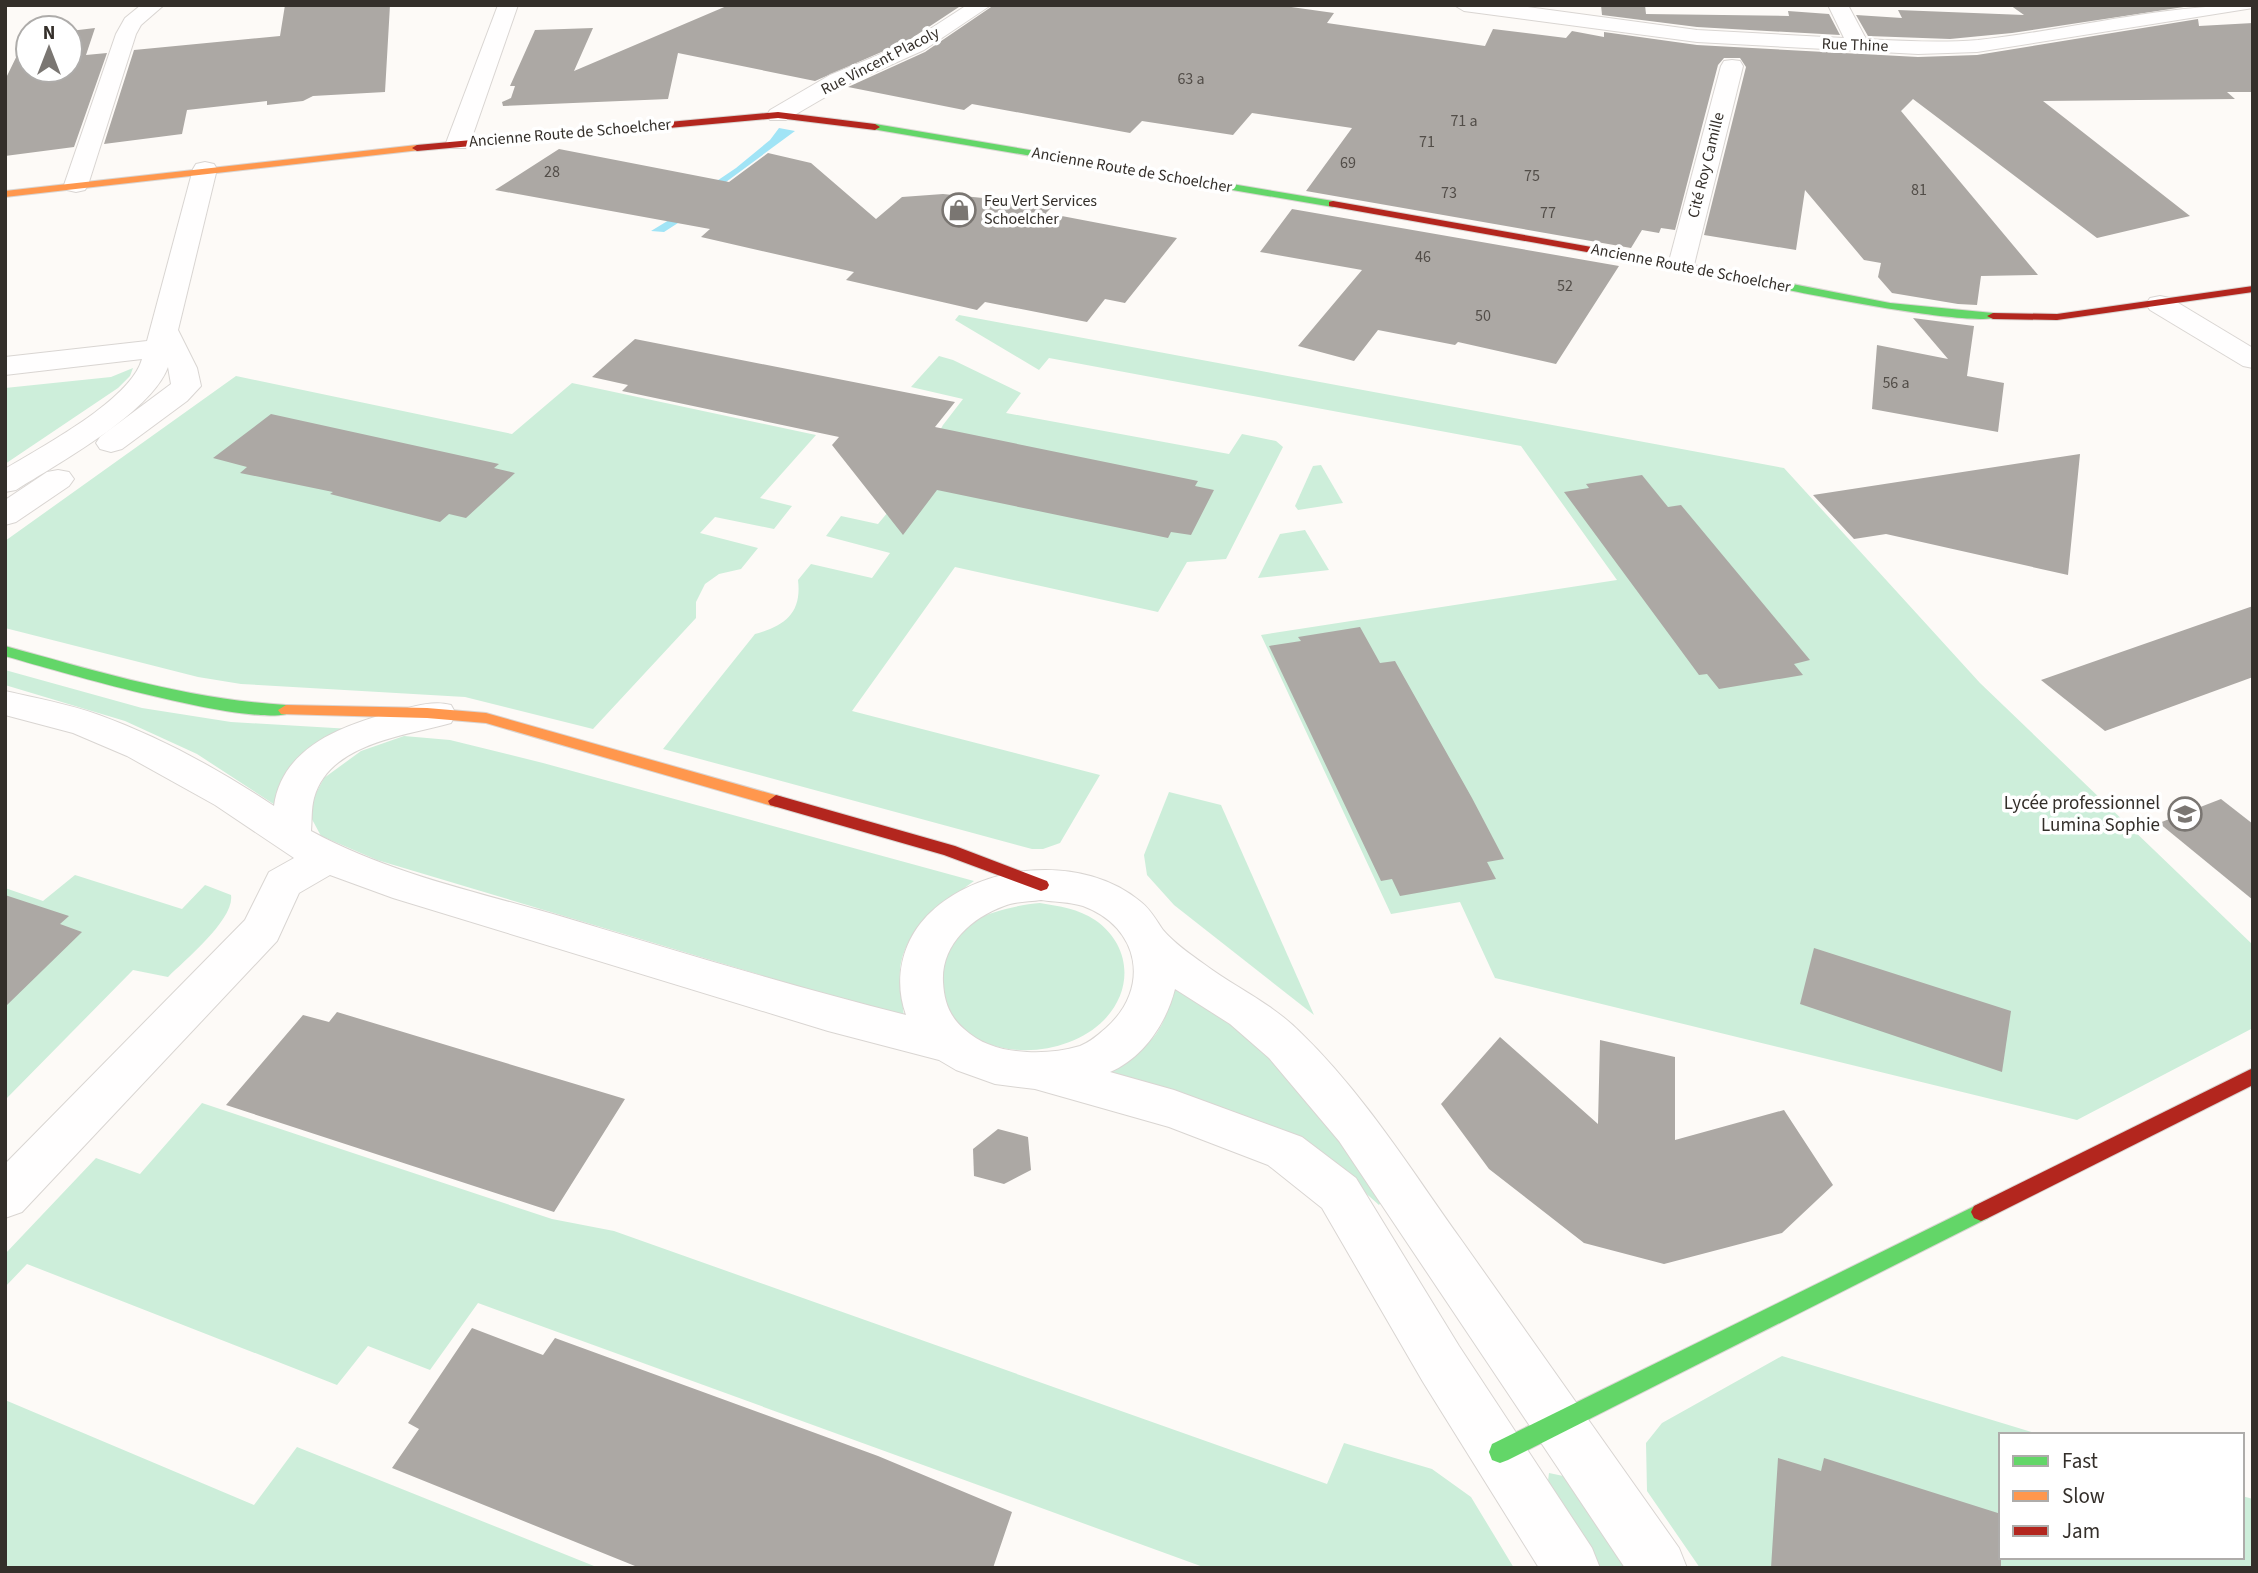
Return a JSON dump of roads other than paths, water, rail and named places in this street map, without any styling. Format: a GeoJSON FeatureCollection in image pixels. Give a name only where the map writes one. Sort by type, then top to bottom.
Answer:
{"type":"FeatureCollection","features":[{"type":"Feature","properties":{"kind":"main road","name":"Ancienne Route de Schoelcher"},"geometry":{"type":"LineString","coordinates":[[5,194],[205,169],[458,143],[778,116],[947,138],[1958,315],[2057,317],[2253,289]]}},
{"type":"Feature","properties":{"kind":"main road"},"geometry":{"type":"LineString","coordinates":[[5,651],[82,676],[177,697],[247,708],[443,712],[486,718],[950,850],[1041,885]]}},
{"type":"Feature","properties":{"kind":"main road"},"geometry":{"type":"LineString","coordinates":[[1500,1452],[2253,1076]]}},
{"type":"Feature","properties":{"kind":"street"},"geometry":{"type":"LineString","coordinates":[[76,185],[126,34],[132,22],[154,5]]}},
{"type":"Feature","properties":{"kind":"street"},"geometry":{"type":"LineString","coordinates":[[458,143],[508,5]]}},
{"type":"Feature","properties":{"kind":"street","name":"Rue Vincent Placoly"},"geometry":{"type":"LineString","coordinates":[[778,116],[838,80],[917,46],[981,5]]}},
{"type":"Feature","properties":{"kind":"street","name":"Rue Thine"},"geometry":{"type":"LineString","coordinates":[[1464,5],[1697,36],[1859,46],[1977,46],[2245,5]]}},
{"type":"Feature","properties":{"kind":"street"},"geometry":{"type":"LineString","coordinates":[[1838,5],[1859,46]]}},
{"type":"Feature","properties":{"kind":"street","name":"Cité Roy Camille"},"geometry":{"type":"LineString","coordinates":[[1681,265],[1732,66]]}},
{"type":"Feature","properties":{"kind":"street"},"geometry":{"type":"LineString","coordinates":[[5,483],[113,412],[141,387],[153,371],[165,342],[205,169]]}},
{"type":"Feature","properties":{"kind":"street"},"geometry":{"type":"LineString","coordinates":[[2160,304],[2253,360]]}},
{"type":"Feature","properties":{"kind":"street"},"geometry":{"type":"LineString","coordinates":[[5,366],[165,342]]}},
{"type":"Feature","properties":{"kind":"street"},"geometry":{"type":"LineString","coordinates":[[5,515],[177,396],[186,386],[186,378],[165,342]]}},
{"type":"Feature","properties":{"kind":"street"},"geometry":{"type":"LineString","coordinates":[[5,704],[84,723],[140,747],[229,795],[309,848],[407,887],[828,1013],[951,1045],[976,1060],[1006,1069],[1038,1072],[1174,1110],[1285,1151],[1339,1193],[1441,1364],[1572,1568]]}},
{"type":"Feature","properties":{"kind":"street"},"geometry":{"type":"LineString","coordinates":[[309,848],[294,799],[303,779],[323,757],[351,738],[385,725],[443,712]]}},
{"type":"Feature","properties":{"kind":"street"},"geometry":{"type":"LineString","coordinates":[[5,1197],[262,930],[283,883],[309,848]]}},
{"type":"Feature","properties":{"kind":"street"},"geometry":{"type":"LineString","coordinates":[[951,1045],[929,1018],[919,988],[923,956],[940,927],[968,905],[1003,890],[1041,885],[1069,887],[1102,898],[1130,916],[1151,944],[1190,976],[1245,1012],[1285,1045],[1355,1128],[1659,1568]]}},
{"type":"Feature","properties":{"kind":"street"},"geometry":{"type":"LineString","coordinates":[[1038,1072],[1076,1065],[1110,1051],[1136,1028],[1152,1001],[1158,972],[1151,944]]}},
{"type":"Feature","properties":{"kind":"water"},"geometry":{"type":"Polygon","coordinates":[[[779,128],[795,131],[711,193],[678,223],[664,232],[651,231],[674,217],[699,193],[736,168],[770,140],[779,128]]]}},
{"type":"Feature","properties":{"kind":"place","name":"Feu Vert Services Schoelcher"},"geometry":{"type":"Point","coordinates":[959,210]}},
{"type":"Feature","properties":{"kind":"place","name":"Lycée professionnel Lumina Sophie"},"geometry":{"type":"Point","coordinates":[2185,814]}}]}
